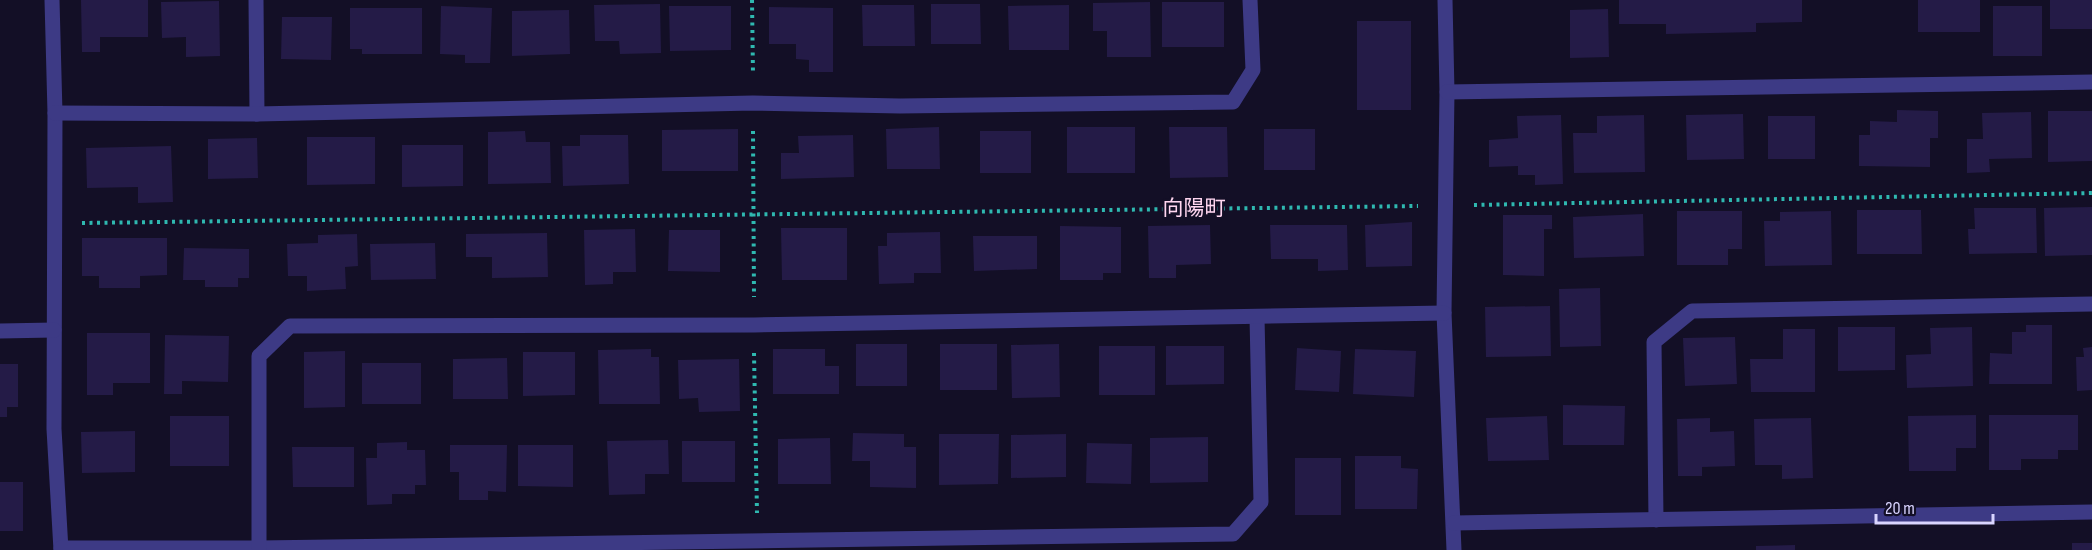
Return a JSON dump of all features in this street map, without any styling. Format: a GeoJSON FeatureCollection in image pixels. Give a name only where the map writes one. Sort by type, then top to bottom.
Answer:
{"type":"FeatureCollection","features":[{"type":"Feature","properties":{"kind":"street"},"geometry":{"type":"LineString","coordinates":[[52,0],[55,112],[54,429],[61,549],[1233,534],[1261,502],[1257,317]]}},
{"type":"Feature","properties":{"kind":"street"},"geometry":{"type":"LineString","coordinates":[[256,0],[256,114]]}},
{"type":"Feature","properties":{"kind":"street"},"geometry":{"type":"LineString","coordinates":[[55,112],[256,114],[753,104],[900,106],[1233,102],[1253,70],[1250,0]]}},
{"type":"Feature","properties":{"kind":"street"},"geometry":{"type":"LineString","coordinates":[[1445,0],[1444,313],[1454,550]]}},
{"type":"Feature","properties":{"kind":"street"},"geometry":{"type":"LineString","coordinates":[[1446,92],[2092,82]]}},
{"type":"Feature","properties":{"kind":"street"},"geometry":{"type":"LineString","coordinates":[[1656,520],[1654,342],[1692,311],[2092,304]]}},
{"type":"Feature","properties":{"kind":"street"},"geometry":{"type":"LineString","coordinates":[[259,548],[259,356],[290,326],[754,325],[1444,313]]}},
{"type":"Feature","properties":{"kind":"street"},"geometry":{"type":"LineString","coordinates":[[0,331],[54,330]]}},
{"type":"Feature","properties":{"kind":"street"},"geometry":{"type":"LineString","coordinates":[[1454,523],[2092,512]]}},
{"type":"Feature","properties":{"kind":"path"},"geometry":{"type":"LineString","coordinates":[[752,0],[758,540]]}},
{"type":"Feature","properties":{"kind":"path"},"geometry":{"type":"LineString","coordinates":[[54,223],[1446,206],[2092,193]]}},
{"type":"Feature","properties":{"kind":"building"},"geometry":{"type":"Polygon","coordinates":[[[81,0],[148,0],[148,37],[100,37],[100,52],[82,52],[81,0]]]}},
{"type":"Feature","properties":{"kind":"building"},"geometry":{"type":"Polygon","coordinates":[[[1619,0],[1802,0],[1802,22],[1756,23],[1756,32],[1666,34],[1666,24],[1619,24],[1619,0]]]}},
{"type":"Feature","properties":{"kind":"building"},"geometry":{"type":"Polygon","coordinates":[[[1918,0],[1980,0],[1980,32],[1918,32],[1918,0]]]}},
{"type":"Feature","properties":{"kind":"building"},"geometry":{"type":"Polygon","coordinates":[[[2050,0],[2092,0],[2092,29],[2050,29],[2050,0]]]}},
{"type":"Feature","properties":{"kind":"building"},"geometry":{"type":"Polygon","coordinates":[[[219,1],[220,56],[186,57],[186,37],[162,38],[161,2],[219,1]]]}},
{"type":"Feature","properties":{"kind":"building"},"geometry":{"type":"Polygon","coordinates":[[[1150,2],[1151,57],[1107,57],[1107,31],[1093,31],[1093,3],[1150,2]]]}},
{"type":"Feature","properties":{"kind":"building"},"geometry":{"type":"Polygon","coordinates":[[[1162,2],[1224,2],[1224,47],[1162,47],[1162,2]]]}},
{"type":"Feature","properties":{"kind":"building"},"geometry":{"type":"Polygon","coordinates":[[[660,4],[661,53],[620,54],[619,41],[595,41],[594,5],[660,4]]]}},
{"type":"Feature","properties":{"kind":"building"},"geometry":{"type":"Polygon","coordinates":[[[931,4],[980,4],[981,44],[931,44],[931,4]]]}},
{"type":"Feature","properties":{"kind":"building"},"geometry":{"type":"Polygon","coordinates":[[[862,5],[914,5],[915,46],[863,46],[862,5]]]}},
{"type":"Feature","properties":{"kind":"building"},"geometry":{"type":"Polygon","coordinates":[[[1069,5],[1069,50],[1009,50],[1008,6],[1069,5]]]}},
{"type":"Feature","properties":{"kind":"building"},"geometry":{"type":"Polygon","coordinates":[[[441,6],[492,8],[490,63],[465,63],[465,55],[440,54],[441,6]]]}},
{"type":"Feature","properties":{"kind":"building"},"geometry":{"type":"Polygon","coordinates":[[[669,6],[731,6],[731,50],[670,51],[669,6]]]}},
{"type":"Feature","properties":{"kind":"building"},"geometry":{"type":"Polygon","coordinates":[[[1993,6],[2042,6],[2042,56],[1993,56],[1993,6]]]}},
{"type":"Feature","properties":{"kind":"building"},"geometry":{"type":"Polygon","coordinates":[[[769,7],[833,8],[833,72],[809,72],[809,60],[796,59],[796,44],[769,44],[769,7]]]}},
{"type":"Feature","properties":{"kind":"building"},"geometry":{"type":"Polygon","coordinates":[[[350,8],[422,8],[422,54],[362,54],[362,49],[350,49],[350,8]]]}},
{"type":"Feature","properties":{"kind":"building"},"geometry":{"type":"Polygon","coordinates":[[[1608,9],[1609,57],[1570,58],[1570,10],[1608,9]]]}},
{"type":"Feature","properties":{"kind":"building"},"geometry":{"type":"Polygon","coordinates":[[[569,10],[570,54],[512,56],[512,11],[569,10]]]}},
{"type":"Feature","properties":{"kind":"building"},"geometry":{"type":"Polygon","coordinates":[[[282,17],[332,17],[331,60],[281,59],[282,17]]]}},
{"type":"Feature","properties":{"kind":"building"},"geometry":{"type":"Polygon","coordinates":[[[1357,21],[1411,21],[1411,110],[1357,110],[1357,21]]]}},
{"type":"Feature","properties":{"kind":"building"},"geometry":{"type":"Polygon","coordinates":[[[1897,110],[1938,111],[1938,138],[1930,138],[1930,167],[1859,166],[1859,135],[1870,135],[1870,121],[1897,122],[1897,110]]]}},
{"type":"Feature","properties":{"kind":"building"},"geometry":{"type":"Polygon","coordinates":[[[2048,111],[2092,111],[2092,161],[2048,162],[2048,111]]]}},
{"type":"Feature","properties":{"kind":"building"},"geometry":{"type":"Polygon","coordinates":[[[2031,112],[2032,158],[1989,159],[1990,172],[1967,173],[1967,139],[1983,139],[1982,113],[2031,112]]]}},
{"type":"Feature","properties":{"kind":"building"},"geometry":{"type":"Polygon","coordinates":[[[1743,114],[1744,159],[1687,160],[1686,115],[1743,114]]]}},
{"type":"Feature","properties":{"kind":"building"},"geometry":{"type":"Polygon","coordinates":[[[1561,115],[1563,184],[1535,185],[1535,175],[1518,175],[1518,166],[1489,167],[1489,140],[1518,138],[1517,116],[1561,115]]]}},
{"type":"Feature","properties":{"kind":"building"},"geometry":{"type":"Polygon","coordinates":[[[1644,115],[1645,172],[1574,173],[1573,133],[1597,133],[1597,116],[1644,115]]]}},
{"type":"Feature","properties":{"kind":"building"},"geometry":{"type":"Polygon","coordinates":[[[1768,116],[1815,116],[1815,159],[1768,159],[1768,116]]]}},
{"type":"Feature","properties":{"kind":"building"},"geometry":{"type":"Polygon","coordinates":[[[939,127],[940,169],[887,169],[886,129],[939,127]]]}},
{"type":"Feature","properties":{"kind":"building"},"geometry":{"type":"Polygon","coordinates":[[[1067,127],[1135,127],[1135,173],[1067,173],[1067,127]]]}},
{"type":"Feature","properties":{"kind":"building"},"geometry":{"type":"Polygon","coordinates":[[[1169,127],[1227,127],[1228,177],[1170,178],[1169,127]]]}},
{"type":"Feature","properties":{"kind":"building"},"geometry":{"type":"Polygon","coordinates":[[[738,129],[738,171],[662,171],[662,130],[738,129]]]}},
{"type":"Feature","properties":{"kind":"building"},"geometry":{"type":"Polygon","coordinates":[[[1264,129],[1315,129],[1315,170],[1264,170],[1264,129]]]}},
{"type":"Feature","properties":{"kind":"building"},"geometry":{"type":"Polygon","coordinates":[[[525,131],[526,142],[550,142],[551,183],[488,184],[488,132],[525,131]]]}},
{"type":"Feature","properties":{"kind":"building"},"geometry":{"type":"Polygon","coordinates":[[[980,131],[1031,131],[1031,173],[980,173],[980,131]]]}},
{"type":"Feature","properties":{"kind":"building"},"geometry":{"type":"Polygon","coordinates":[[[580,135],[628,135],[629,184],[563,186],[562,146],[580,146],[580,135]]]}},
{"type":"Feature","properties":{"kind":"building"},"geometry":{"type":"Polygon","coordinates":[[[853,135],[854,177],[781,179],[781,153],[799,153],[798,136],[853,135]]]}},
{"type":"Feature","properties":{"kind":"building"},"geometry":{"type":"Polygon","coordinates":[[[307,137],[375,137],[375,184],[307,185],[307,137]]]}},
{"type":"Feature","properties":{"kind":"building"},"geometry":{"type":"Polygon","coordinates":[[[257,138],[258,178],[208,179],[208,139],[257,138]]]}},
{"type":"Feature","properties":{"kind":"building"},"geometry":{"type":"Polygon","coordinates":[[[402,145],[463,145],[463,186],[402,187],[402,145]]]}},
{"type":"Feature","properties":{"kind":"building"},"geometry":{"type":"Polygon","coordinates":[[[171,146],[173,202],[138,203],[138,187],[87,188],[86,148],[171,146]]]}},
{"type":"Feature","properties":{"kind":"building"},"geometry":{"type":"Polygon","coordinates":[[[2092,207],[2092,255],[2045,256],[2044,208],[2092,207]]]}},
{"type":"Feature","properties":{"kind":"building"},"geometry":{"type":"Polygon","coordinates":[[[1974,208],[2036,208],[2037,253],[1969,254],[1968,229],[1975,229],[1974,208]]]}},
{"type":"Feature","properties":{"kind":"building"},"geometry":{"type":"Polygon","coordinates":[[[1857,210],[1921,210],[1922,254],[1857,254],[1857,210]]]}},
{"type":"Feature","properties":{"kind":"building"},"geometry":{"type":"Polygon","coordinates":[[[1677,211],[1742,211],[1742,249],[1728,249],[1728,265],[1677,265],[1677,211]]]}},
{"type":"Feature","properties":{"kind":"building"},"geometry":{"type":"Polygon","coordinates":[[[1831,211],[1832,265],[1765,266],[1764,221],[1780,221],[1780,212],[1831,211]]]}},
{"type":"Feature","properties":{"kind":"building"},"geometry":{"type":"Polygon","coordinates":[[[1643,214],[1644,256],[1574,258],[1573,217],[1643,214]]]}},
{"type":"Feature","properties":{"kind":"building"},"geometry":{"type":"Polygon","coordinates":[[[1503,215],[1552,215],[1552,229],[1544,229],[1544,276],[1503,275],[1503,215]]]}},
{"type":"Feature","properties":{"kind":"building"},"geometry":{"type":"Polygon","coordinates":[[[1412,222],[1412,266],[1366,267],[1365,225],[1412,222]]]}},
{"type":"Feature","properties":{"kind":"building"},"geometry":{"type":"Polygon","coordinates":[[[1210,225],[1211,264],[1176,265],[1176,278],[1149,278],[1148,226],[1210,225]]]}},
{"type":"Feature","properties":{"kind":"building"},"geometry":{"type":"Polygon","coordinates":[[[1270,225],[1347,225],[1348,270],[1318,271],[1318,259],[1271,259],[1270,225]]]}},
{"type":"Feature","properties":{"kind":"building"},"geometry":{"type":"Polygon","coordinates":[[[1060,226],[1121,227],[1121,273],[1103,273],[1103,280],[1060,280],[1060,226]]]}},
{"type":"Feature","properties":{"kind":"building"},"geometry":{"type":"Polygon","coordinates":[[[781,228],[847,228],[847,280],[782,280],[781,228]]]}},
{"type":"Feature","properties":{"kind":"building"},"geometry":{"type":"Polygon","coordinates":[[[635,229],[636,272],[613,272],[613,284],[585,285],[584,230],[635,229]]]}},
{"type":"Feature","properties":{"kind":"building"},"geometry":{"type":"Polygon","coordinates":[[[669,230],[720,230],[720,272],[668,271],[669,230]]]}},
{"type":"Feature","properties":{"kind":"building"},"geometry":{"type":"Polygon","coordinates":[[[940,232],[941,273],[914,273],[914,283],[879,284],[878,246],[887,246],[887,233],[940,232]]]}},
{"type":"Feature","properties":{"kind":"building"},"geometry":{"type":"Polygon","coordinates":[[[547,233],[548,277],[492,278],[492,257],[466,257],[466,234],[547,233]]]}},
{"type":"Feature","properties":{"kind":"building"},"geometry":{"type":"Polygon","coordinates":[[[357,234],[358,266],[345,267],[346,289],[307,291],[307,276],[288,276],[287,244],[318,243],[318,235],[357,234]]]}},
{"type":"Feature","properties":{"kind":"building"},"geometry":{"type":"Polygon","coordinates":[[[973,236],[1037,236],[1037,269],[974,271],[973,236]]]}},
{"type":"Feature","properties":{"kind":"building"},"geometry":{"type":"Polygon","coordinates":[[[82,238],[167,238],[167,275],[140,276],[140,288],[99,288],[99,276],[82,276],[82,238]]]}},
{"type":"Feature","properties":{"kind":"building"},"geometry":{"type":"Polygon","coordinates":[[[435,243],[436,279],[371,280],[370,244],[435,243]]]}},
{"type":"Feature","properties":{"kind":"building"},"geometry":{"type":"Polygon","coordinates":[[[184,248],[249,249],[249,278],[238,278],[238,287],[205,287],[205,280],[183,280],[184,248]]]}},
{"type":"Feature","properties":{"kind":"building"},"geometry":{"type":"Polygon","coordinates":[[[1600,288],[1601,346],[1560,347],[1559,289],[1600,288]]]}},
{"type":"Feature","properties":{"kind":"building"},"geometry":{"type":"Polygon","coordinates":[[[1550,306],[1551,356],[1486,357],[1485,307],[1550,306]]]}},
{"type":"Feature","properties":{"kind":"building"},"geometry":{"type":"Polygon","coordinates":[[[2026,325],[2052,325],[2052,384],[1989,384],[1990,353],[2012,354],[2012,332],[2026,332],[2026,325]]]}},
{"type":"Feature","properties":{"kind":"building"},"geometry":{"type":"Polygon","coordinates":[[[1838,327],[1895,327],[1895,370],[1838,371],[1838,327]]]}},
{"type":"Feature","properties":{"kind":"building"},"geometry":{"type":"Polygon","coordinates":[[[1972,327],[1973,386],[1907,388],[1906,355],[1931,354],[1930,328],[1972,327]]]}},
{"type":"Feature","properties":{"kind":"building"},"geometry":{"type":"Polygon","coordinates":[[[1783,329],[1815,329],[1815,392],[1751,392],[1750,359],[1783,359],[1783,329]]]}},
{"type":"Feature","properties":{"kind":"building"},"geometry":{"type":"Polygon","coordinates":[[[87,333],[150,333],[150,383],[113,383],[113,395],[87,395],[87,333]]]}},
{"type":"Feature","properties":{"kind":"building"},"geometry":{"type":"Polygon","coordinates":[[[165,335],[229,336],[228,382],[182,381],[182,394],[164,394],[165,335]]]}},
{"type":"Feature","properties":{"kind":"building"},"geometry":{"type":"Polygon","coordinates":[[[1735,337],[1737,384],[1685,386],[1683,338],[1735,337]]]}},
{"type":"Feature","properties":{"kind":"building"},"geometry":{"type":"Polygon","coordinates":[[[856,344],[907,344],[907,386],[856,386],[856,344]]]}},
{"type":"Feature","properties":{"kind":"building"},"geometry":{"type":"Polygon","coordinates":[[[940,344],[997,344],[997,390],[940,390],[940,344]]]}},
{"type":"Feature","properties":{"kind":"building"},"geometry":{"type":"Polygon","coordinates":[[[1059,344],[1060,397],[1012,398],[1011,345],[1059,344]]]}},
{"type":"Feature","properties":{"kind":"building"},"geometry":{"type":"Polygon","coordinates":[[[1099,346],[1155,346],[1155,395],[1099,395],[1099,346]]]}},
{"type":"Feature","properties":{"kind":"building"},"geometry":{"type":"Polygon","coordinates":[[[1166,346],[1224,346],[1224,384],[1166,385],[1166,346]]]}},
{"type":"Feature","properties":{"kind":"building"},"geometry":{"type":"Polygon","coordinates":[[[2092,347],[2092,390],[2077,391],[2076,357],[2084,357],[2083,348],[2092,347]]]}},
{"type":"Feature","properties":{"kind":"building"},"geometry":{"type":"Polygon","coordinates":[[[1297,348],[1341,351],[1339,392],[1295,390],[1297,348]]]}},
{"type":"Feature","properties":{"kind":"building"},"geometry":{"type":"Polygon","coordinates":[[[651,349],[651,357],[659,357],[660,404],[599,404],[598,350],[651,349]]]}},
{"type":"Feature","properties":{"kind":"building"},"geometry":{"type":"Polygon","coordinates":[[[773,349],[825,349],[825,366],[839,366],[839,394],[773,394],[773,349]]]}},
{"type":"Feature","properties":{"kind":"building"},"geometry":{"type":"Polygon","coordinates":[[[1355,349],[1416,351],[1414,397],[1353,394],[1355,349]]]}},
{"type":"Feature","properties":{"kind":"building"},"geometry":{"type":"Polygon","coordinates":[[[345,351],[345,407],[304,408],[304,352],[345,351]]]}},
{"type":"Feature","properties":{"kind":"building"},"geometry":{"type":"Polygon","coordinates":[[[523,352],[575,352],[575,395],[523,396],[523,352]]]}},
{"type":"Feature","properties":{"kind":"building"},"geometry":{"type":"Polygon","coordinates":[[[507,358],[508,399],[453,399],[453,359],[507,358]]]}},
{"type":"Feature","properties":{"kind":"building"},"geometry":{"type":"Polygon","coordinates":[[[739,359],[740,411],[699,412],[698,398],[679,399],[678,360],[739,359]]]}},
{"type":"Feature","properties":{"kind":"building"},"geometry":{"type":"Polygon","coordinates":[[[362,363],[421,363],[421,404],[362,404],[362,363]]]}},
{"type":"Feature","properties":{"kind":"building"},"geometry":{"type":"Polygon","coordinates":[[[0,364],[18,364],[18,407],[7,407],[7,417],[0,417],[0,364]]]}},
{"type":"Feature","properties":{"kind":"building"},"geometry":{"type":"Polygon","coordinates":[[[1563,405],[1625,406],[1624,445],[1563,445],[1563,405]]]}},
{"type":"Feature","properties":{"kind":"building"},"geometry":{"type":"Polygon","coordinates":[[[1976,415],[1976,448],[1956,448],[1956,471],[1909,471],[1908,416],[1976,415]]]}},
{"type":"Feature","properties":{"kind":"building"},"geometry":{"type":"Polygon","coordinates":[[[1989,415],[2078,415],[2078,450],[2058,450],[2058,459],[2021,459],[2021,470],[1989,470],[1989,415]]]}},
{"type":"Feature","properties":{"kind":"building"},"geometry":{"type":"Polygon","coordinates":[[[170,416],[229,416],[229,466],[170,466],[170,416]]]}},
{"type":"Feature","properties":{"kind":"building"},"geometry":{"type":"Polygon","coordinates":[[[1547,416],[1549,460],[1488,461],[1486,418],[1547,416]]]}},
{"type":"Feature","properties":{"kind":"building"},"geometry":{"type":"Polygon","coordinates":[[[1710,418],[1710,432],[1734,431],[1735,466],[1702,467],[1702,476],[1678,476],[1677,419],[1710,418]]]}},
{"type":"Feature","properties":{"kind":"building"},"geometry":{"type":"Polygon","coordinates":[[[1811,418],[1813,478],[1782,479],[1782,465],[1755,465],[1754,419],[1811,418]]]}},
{"type":"Feature","properties":{"kind":"building"},"geometry":{"type":"Polygon","coordinates":[[[135,431],[135,472],[82,473],[81,432],[135,431]]]}},
{"type":"Feature","properties":{"kind":"building"},"geometry":{"type":"Polygon","coordinates":[[[853,433],[904,434],[904,447],[916,447],[916,488],[870,487],[870,461],[852,461],[853,433]]]}},
{"type":"Feature","properties":{"kind":"building"},"geometry":{"type":"Polygon","coordinates":[[[939,434],[999,434],[998,484],[939,485],[939,434]]]}},
{"type":"Feature","properties":{"kind":"building"},"geometry":{"type":"Polygon","coordinates":[[[1066,434],[1066,477],[1011,478],[1011,435],[1066,434]]]}},
{"type":"Feature","properties":{"kind":"building"},"geometry":{"type":"Polygon","coordinates":[[[1208,437],[1208,482],[1150,483],[1150,438],[1208,437]]]}},
{"type":"Feature","properties":{"kind":"building"},"geometry":{"type":"Polygon","coordinates":[[[830,438],[831,484],[778,484],[778,439],[830,438]]]}},
{"type":"Feature","properties":{"kind":"building"},"geometry":{"type":"Polygon","coordinates":[[[668,440],[669,474],[645,474],[645,494],[609,495],[607,441],[668,440]]]}},
{"type":"Feature","properties":{"kind":"building"},"geometry":{"type":"Polygon","coordinates":[[[682,441],[735,441],[735,482],[682,482],[682,441]]]}},
{"type":"Feature","properties":{"kind":"building"},"geometry":{"type":"Polygon","coordinates":[[[407,442],[407,450],[425,450],[426,485],[415,485],[415,494],[392,494],[392,504],[367,505],[366,458],[377,458],[377,443],[407,442]]]}},
{"type":"Feature","properties":{"kind":"building"},"geometry":{"type":"Polygon","coordinates":[[[1087,443],[1132,444],[1131,484],[1086,483],[1087,443]]]}},
{"type":"Feature","properties":{"kind":"building"},"geometry":{"type":"Polygon","coordinates":[[[450,445],[507,445],[506,492],[488,491],[488,500],[459,500],[459,472],[450,472],[450,445]]]}},
{"type":"Feature","properties":{"kind":"building"},"geometry":{"type":"Polygon","coordinates":[[[518,445],[573,445],[573,487],[518,486],[518,445]]]}},
{"type":"Feature","properties":{"kind":"building"},"geometry":{"type":"Polygon","coordinates":[[[292,447],[354,447],[354,487],[293,487],[292,447]]]}},
{"type":"Feature","properties":{"kind":"building"},"geometry":{"type":"Polygon","coordinates":[[[1355,456],[1401,456],[1401,468],[1418,469],[1417,509],[1355,509],[1355,456]]]}},
{"type":"Feature","properties":{"kind":"building"},"geometry":{"type":"Polygon","coordinates":[[[1295,458],[1341,458],[1341,515],[1295,515],[1295,458]]]}},
{"type":"Feature","properties":{"kind":"building"},"geometry":{"type":"Polygon","coordinates":[[[0,482],[23,482],[23,531],[0,531],[0,482]]]}},
{"type":"Feature","properties":{"kind":"building"},"geometry":{"type":"Polygon","coordinates":[[[2072,543],[2092,543],[2092,550],[2072,550],[2072,543]]]}},
{"type":"Feature","properties":{"kind":"building"},"geometry":{"type":"Polygon","coordinates":[[[1795,545],[1795,550],[1756,550],[1756,546],[1795,545]]]}},
{"type":"Feature","properties":{"kind":"district","name":"向陽町"},"geometry":{"type":"Point","coordinates":[1194,208]}}]}
